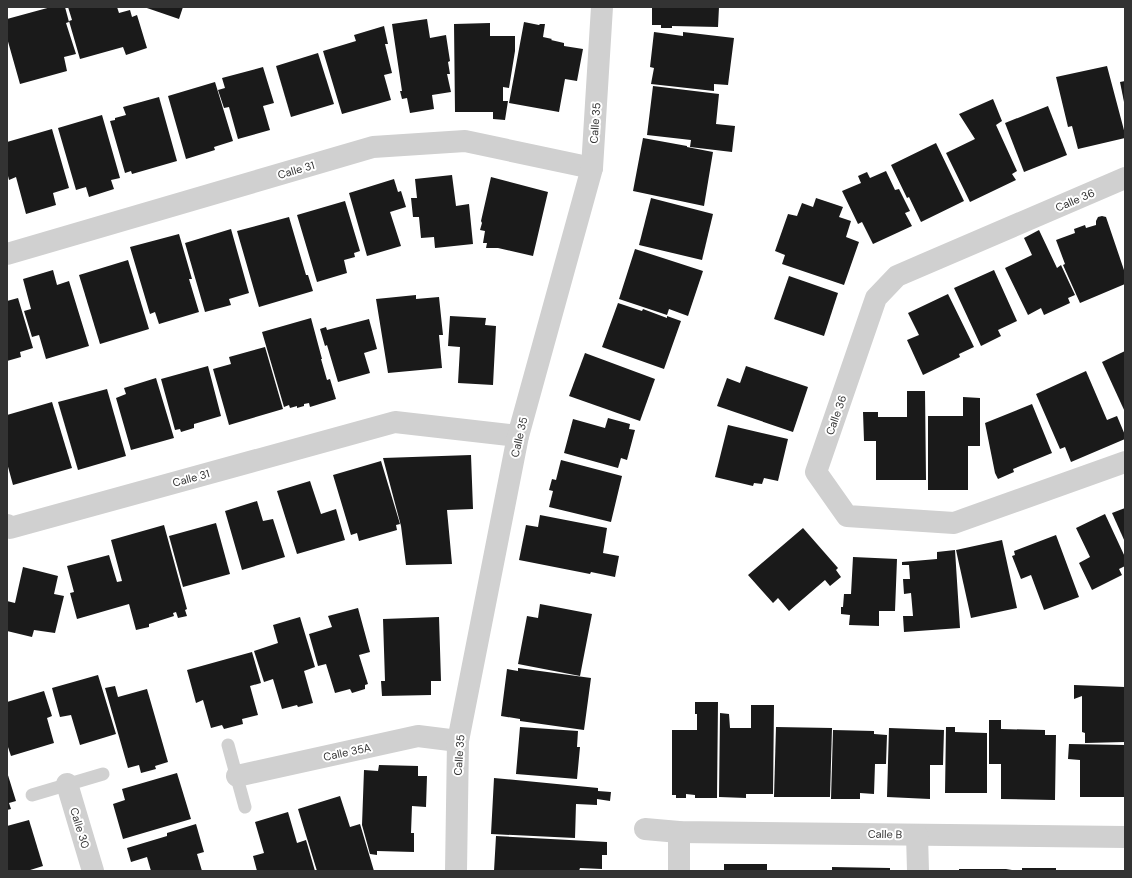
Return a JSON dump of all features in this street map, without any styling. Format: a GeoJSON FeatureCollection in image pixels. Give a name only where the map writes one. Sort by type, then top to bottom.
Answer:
{"type":"FeatureCollection","features":[{"type":"Feature","properties":{"kind":"street","name":"Calle 35"},"geometry":{"type":"LineString","coordinates":[[456,871],[458,741],[518,436],[592,168],[602,7]]}},
{"type":"Feature","properties":{"kind":"street","name":"Calle 31"},"geometry":{"type":"LineString","coordinates":[[7,254],[373,147],[465,141],[592,168]]}},
{"type":"Feature","properties":{"kind":"street","name":"Calle 36"},"geometry":{"type":"LineString","coordinates":[[1125,178],[897,276],[876,298],[816,472],[847,516],[954,523],[1125,462]]}},
{"type":"Feature","properties":{"kind":"street","name":"Calle 31"},"geometry":{"type":"LineString","coordinates":[[7,525],[10,528],[395,422],[518,436]]}},
{"type":"Feature","properties":{"kind":"street","name":"Calle 35A"},"geometry":{"type":"LineString","coordinates":[[237,776],[418,736],[458,741]]}},
{"type":"Feature","properties":{"kind":"street","name":"Calle 30"},"geometry":{"type":"LineString","coordinates":[[67,784],[93,871]]}},
{"type":"Feature","properties":{"kind":"street","name":"Calle B"},"geometry":{"type":"LineString","coordinates":[[645,829],[679,832],[1125,837]]}},
{"type":"Feature","properties":{"kind":"street"},"geometry":{"type":"LineString","coordinates":[[679,832],[679,871]]}},
{"type":"Feature","properties":{"kind":"street"},"geometry":{"type":"LineString","coordinates":[[918,835],[918,871]]}},
{"type":"Feature","properties":{"kind":"lane"},"geometry":{"type":"LineString","coordinates":[[228,744],[245,807]]}},
{"type":"Feature","properties":{"kind":"lane"},"geometry":{"type":"LineString","coordinates":[[32,795],[103,774]]}},
{"type":"Feature","properties":{"kind":"building"},"geometry":{"type":"Polygon","coordinates":[[[51,7],[65,7],[69,22],[66,23],[76,54],[64,57],[67,71],[20,84],[7,38],[7,19],[51,7]]]}},
{"type":"Feature","properties":{"kind":"building"},"geometry":{"type":"Polygon","coordinates":[[[68,7],[117,7],[119,13],[130,10],[132,17],[137,15],[147,48],[126,55],[123,47],[80,59],[69,21],[72,20],[68,7]]]}},
{"type":"Feature","properties":{"kind":"building"},"geometry":{"type":"Polygon","coordinates":[[[144,7],[183,7],[179,19],[144,7]]]}},
{"type":"Feature","properties":{"kind":"building"},"geometry":{"type":"Polygon","coordinates":[[[652,7],[719,7],[718,27],[672,26],[672,28],[661,28],[661,25],[652,25],[652,7]]]}},
{"type":"Feature","properties":{"kind":"building"},"geometry":{"type":"Polygon","coordinates":[[[427,19],[430,38],[446,35],[450,61],[448,62],[450,74],[447,74],[451,92],[432,95],[434,109],[410,113],[407,98],[402,99],[400,91],[402,91],[392,24],[427,19]]]}},
{"type":"Feature","properties":{"kind":"building"},"geometry":{"type":"Polygon","coordinates":[[[524,22],[539,25],[545,24],[543,37],[564,43],[564,46],[583,49],[577,81],[565,79],[559,112],[509,103],[524,22]]]}},
{"type":"Feature","properties":{"kind":"building"},"geometry":{"type":"Polygon","coordinates":[[[490,23],[490,36],[515,36],[515,51],[509,88],[503,87],[503,101],[508,101],[505,120],[493,119],[493,112],[455,112],[454,24],[490,23]]]}},
{"type":"Feature","properties":{"kind":"building"},"geometry":{"type":"Polygon","coordinates":[[[384,26],[388,44],[385,44],[392,73],[384,75],[391,100],[342,114],[323,51],[356,41],[354,35],[384,26]]]}},
{"type":"Feature","properties":{"kind":"building"},"geometry":{"type":"Polygon","coordinates":[[[654,32],[683,36],[683,32],[734,38],[728,85],[714,84],[714,91],[651,84],[654,68],[650,67],[654,32]]]}},
{"type":"Feature","properties":{"kind":"building"},"geometry":{"type":"Polygon","coordinates":[[[318,53],[334,104],[291,117],[276,66],[318,53]]]}},
{"type":"Feature","properties":{"kind":"building"},"geometry":{"type":"Polygon","coordinates":[[[1107,66],[1125,138],[1078,149],[1072,126],[1068,127],[1056,77],[1107,66]]]}},
{"type":"Feature","properties":{"kind":"building"},"geometry":{"type":"Polygon","coordinates":[[[263,67],[274,103],[263,106],[270,130],[238,139],[229,107],[224,108],[218,90],[225,88],[222,78],[263,67]]]}},
{"type":"Feature","properties":{"kind":"building"},"geometry":{"type":"Polygon","coordinates":[[[1125,81],[1125,102],[1124,102],[1120,82],[1125,81]]]}},
{"type":"Feature","properties":{"kind":"building"},"geometry":{"type":"Polygon","coordinates":[[[215,82],[233,141],[214,147],[215,150],[186,159],[168,96],[215,82]]]}},
{"type":"Feature","properties":{"kind":"building"},"geometry":{"type":"Polygon","coordinates":[[[653,86],[719,94],[716,124],[735,126],[732,152],[690,147],[691,140],[647,135],[653,86]]]}},
{"type":"Feature","properties":{"kind":"building"},"geometry":{"type":"Polygon","coordinates":[[[159,97],[177,161],[132,174],[131,171],[125,173],[110,121],[126,115],[123,107],[159,97]]]}},
{"type":"Feature","properties":{"kind":"building"},"geometry":{"type":"Polygon","coordinates":[[[993,99],[1002,121],[996,125],[1017,171],[1012,174],[1016,180],[970,202],[946,153],[975,139],[959,114],[993,99]]]}},
{"type":"Feature","properties":{"kind":"building"},"geometry":{"type":"Polygon","coordinates":[[[1048,106],[1067,155],[1024,172],[1005,123],[1048,106]]]}},
{"type":"Feature","properties":{"kind":"building"},"geometry":{"type":"Polygon","coordinates":[[[102,115],[120,178],[111,180],[114,189],[89,197],[86,187],[76,190],[58,128],[102,115]]]}},
{"type":"Feature","properties":{"kind":"building"},"geometry":{"type":"Polygon","coordinates":[[[52,129],[69,188],[53,193],[56,205],[26,214],[16,177],[9,180],[7,172],[7,142],[52,129]]]}},
{"type":"Feature","properties":{"kind":"building"},"geometry":{"type":"Polygon","coordinates":[[[643,138],[713,152],[704,206],[633,191],[643,138]]]}},
{"type":"Feature","properties":{"kind":"building"},"geometry":{"type":"Polygon","coordinates":[[[936,143],[964,201],[921,222],[909,197],[907,198],[891,165],[936,143]]]}},
{"type":"Feature","properties":{"kind":"building"},"geometry":{"type":"Polygon","coordinates":[[[886,171],[895,190],[899,189],[910,211],[905,213],[912,226],[873,244],[862,222],[858,224],[842,191],[861,183],[858,176],[867,172],[870,178],[886,171]]]}},
{"type":"Feature","properties":{"kind":"building"},"geometry":{"type":"Polygon","coordinates":[[[452,175],[456,206],[469,204],[473,244],[435,248],[434,237],[421,238],[419,217],[413,217],[411,198],[417,198],[415,179],[452,175]]]}},
{"type":"Feature","properties":{"kind":"building"},"geometry":{"type":"Polygon","coordinates":[[[491,177],[548,192],[533,256],[498,248],[486,248],[487,243],[483,243],[485,231],[480,230],[482,223],[481,221],[491,177]]]}},
{"type":"Feature","properties":{"kind":"building"},"geometry":{"type":"Polygon","coordinates":[[[394,179],[398,192],[401,191],[406,207],[390,212],[401,246],[367,256],[349,193],[394,179]]]}},
{"type":"Feature","properties":{"kind":"building"},"geometry":{"type":"Polygon","coordinates":[[[651,198],[713,214],[702,260],[639,245],[651,198]]]}},
{"type":"Feature","properties":{"kind":"building"},"geometry":{"type":"Polygon","coordinates":[[[816,198],[843,207],[839,217],[851,221],[846,237],[859,242],[844,285],[782,264],[785,255],[775,251],[788,214],[797,216],[802,203],[813,207],[816,198]]]}},
{"type":"Feature","properties":{"kind":"building"},"geometry":{"type":"Polygon","coordinates":[[[345,201],[360,251],[354,253],[355,257],[344,260],[347,273],[317,282],[297,215],[345,201]]]}},
{"type":"Feature","properties":{"kind":"building"},"geometry":{"type":"Polygon","coordinates":[[[289,217],[306,275],[308,275],[313,291],[259,307],[237,231],[289,217]]]}},
{"type":"Feature","properties":{"kind":"building"},"geometry":{"type":"Polygon","coordinates":[[[1098,217],[1106,217],[1125,273],[1125,284],[1080,303],[1063,265],[1065,264],[1056,240],[1075,233],[1074,229],[1085,225],[1086,228],[1096,225],[1098,217]]]}},
{"type":"Feature","properties":{"kind":"building"},"geometry":{"type":"Polygon","coordinates":[[[231,229],[249,293],[229,299],[231,305],[205,312],[185,243],[231,229]]]}},
{"type":"Feature","properties":{"kind":"building"},"geometry":{"type":"Polygon","coordinates":[[[1039,230],[1057,268],[1061,265],[1075,295],[1068,298],[1070,303],[1044,315],[1041,308],[1028,315],[1005,268],[1032,255],[1024,238],[1039,230]]]}},
{"type":"Feature","properties":{"kind":"building"},"geometry":{"type":"Polygon","coordinates":[[[179,234],[192,279],[189,279],[199,312],[159,324],[155,312],[150,314],[130,247],[179,234]]]}},
{"type":"Feature","properties":{"kind":"building"},"geometry":{"type":"Polygon","coordinates":[[[635,249],[703,271],[688,316],[669,309],[667,315],[619,299],[635,249]]]}},
{"type":"Feature","properties":{"kind":"building"},"geometry":{"type":"Polygon","coordinates":[[[128,260],[149,329],[100,344],[79,275],[128,260]]]}},
{"type":"Feature","properties":{"kind":"building"},"geometry":{"type":"Polygon","coordinates":[[[53,270],[57,285],[69,281],[89,346],[46,359],[39,335],[32,337],[24,311],[31,309],[23,279],[53,270]]]}},
{"type":"Feature","properties":{"kind":"building"},"geometry":{"type":"Polygon","coordinates":[[[994,270],[1017,321],[998,330],[1001,336],[981,346],[954,288],[994,270]]]}},
{"type":"Feature","properties":{"kind":"building"},"geometry":{"type":"Polygon","coordinates":[[[789,276],[838,293],[824,336],[774,319],[789,276]]]}},
{"type":"Feature","properties":{"kind":"building"},"geometry":{"type":"Polygon","coordinates":[[[948,294],[974,347],[959,354],[960,357],[923,375],[907,340],[919,335],[908,313],[948,294]]]}},
{"type":"Feature","properties":{"kind":"building"},"geometry":{"type":"Polygon","coordinates":[[[416,295],[416,299],[439,297],[443,335],[439,335],[442,368],[388,373],[376,299],[416,295]]]}},
{"type":"Feature","properties":{"kind":"building"},"geometry":{"type":"Polygon","coordinates":[[[18,298],[33,348],[20,352],[21,357],[7,361],[7,301],[18,298]]]}},
{"type":"Feature","properties":{"kind":"building"},"geometry":{"type":"Polygon","coordinates":[[[618,303],[681,321],[664,369],[602,347],[618,303]]]}},
{"type":"Feature","properties":{"kind":"building"},"geometry":{"type":"Polygon","coordinates":[[[450,316],[486,318],[485,325],[496,326],[493,385],[458,383],[460,347],[448,346],[450,316]]]}},
{"type":"Feature","properties":{"kind":"building"},"geometry":{"type":"Polygon","coordinates":[[[311,318],[327,380],[330,379],[336,399],[310,407],[309,403],[297,408],[297,406],[290,408],[289,405],[284,407],[262,332],[311,318]]]}},
{"type":"Feature","properties":{"kind":"building"},"geometry":{"type":"Polygon","coordinates":[[[369,319],[377,349],[364,353],[370,373],[338,382],[327,345],[325,346],[320,329],[326,327],[327,330],[369,319]]]}},
{"type":"Feature","properties":{"kind":"building"},"geometry":{"type":"Polygon","coordinates":[[[265,347],[283,409],[229,425],[213,369],[231,364],[229,357],[265,347]]]}},
{"type":"Feature","properties":{"kind":"building"},"geometry":{"type":"Polygon","coordinates":[[[1125,351],[1125,412],[1102,362],[1125,351]]]}},
{"type":"Feature","properties":{"kind":"building"},"geometry":{"type":"Polygon","coordinates":[[[585,353],[655,379],[640,421],[569,396],[585,353]]]}},
{"type":"Feature","properties":{"kind":"building"},"geometry":{"type":"Polygon","coordinates":[[[208,366],[221,416],[194,424],[194,428],[181,432],[180,429],[175,430],[161,379],[208,366]]]}},
{"type":"Feature","properties":{"kind":"building"},"geometry":{"type":"Polygon","coordinates":[[[746,366],[808,387],[793,432],[717,406],[727,378],[740,383],[746,366]]]}},
{"type":"Feature","properties":{"kind":"building"},"geometry":{"type":"Polygon","coordinates":[[[1086,371],[1107,420],[1117,416],[1125,435],[1125,439],[1071,462],[1065,447],[1060,449],[1036,394],[1086,371]]]}},
{"type":"Feature","properties":{"kind":"building"},"geometry":{"type":"Polygon","coordinates":[[[156,378],[174,438],[131,450],[116,398],[126,394],[124,388],[156,378]]]}},
{"type":"Feature","properties":{"kind":"building"},"geometry":{"type":"Polygon","coordinates":[[[107,389],[126,456],[78,470],[58,402],[107,389]]]}},
{"type":"Feature","properties":{"kind":"building"},"geometry":{"type":"Polygon","coordinates":[[[907,391],[925,391],[926,480],[876,480],[876,441],[864,441],[863,412],[878,412],[878,417],[907,417],[907,391]]]}},
{"type":"Feature","properties":{"kind":"building"},"geometry":{"type":"Polygon","coordinates":[[[963,397],[980,398],[980,446],[968,446],[968,490],[928,490],[928,416],[963,416],[963,397]]]}},
{"type":"Feature","properties":{"kind":"building"},"geometry":{"type":"Polygon","coordinates":[[[52,402],[72,468],[13,485],[7,463],[7,415],[52,402]]]}},
{"type":"Feature","properties":{"kind":"building"},"geometry":{"type":"Polygon","coordinates":[[[1032,404],[1052,453],[1013,469],[1014,472],[998,479],[995,473],[985,423],[1032,404]]]}},
{"type":"Feature","properties":{"kind":"building"},"geometry":{"type":"Polygon","coordinates":[[[608,418],[630,424],[629,429],[635,430],[627,460],[621,458],[618,468],[564,453],[573,419],[605,428],[608,418]]]}},
{"type":"Feature","properties":{"kind":"building"},"geometry":{"type":"Polygon","coordinates":[[[728,425],[788,439],[778,481],[764,478],[762,484],[754,483],[753,486],[715,477],[728,425]]]}},
{"type":"Feature","properties":{"kind":"building"},"geometry":{"type":"Polygon","coordinates":[[[471,455],[473,509],[447,510],[452,564],[406,565],[401,526],[383,458],[471,455]]]}},
{"type":"Feature","properties":{"kind":"building"},"geometry":{"type":"Polygon","coordinates":[[[561,460],[622,476],[611,522],[549,507],[553,491],[549,490],[552,479],[556,480],[561,460]]]}},
{"type":"Feature","properties":{"kind":"building"},"geometry":{"type":"Polygon","coordinates":[[[381,461],[400,524],[396,525],[397,530],[359,541],[357,533],[351,535],[333,475],[381,461]]]}},
{"type":"Feature","properties":{"kind":"building"},"geometry":{"type":"Polygon","coordinates":[[[310,481],[321,514],[336,509],[345,540],[297,554],[277,491],[310,481]]]}},
{"type":"Feature","properties":{"kind":"building"},"geometry":{"type":"Polygon","coordinates":[[[257,501],[263,521],[273,519],[285,557],[242,570],[225,511],[257,501]]]}},
{"type":"Feature","properties":{"kind":"building"},"geometry":{"type":"Polygon","coordinates":[[[1125,508],[1125,542],[1112,513],[1125,508]]]}},
{"type":"Feature","properties":{"kind":"building"},"geometry":{"type":"Polygon","coordinates":[[[1105,514],[1125,557],[1125,566],[1119,569],[1122,575],[1092,590],[1079,563],[1090,557],[1076,528],[1105,514]]]}},
{"type":"Feature","properties":{"kind":"building"},"geometry":{"type":"Polygon","coordinates":[[[540,515],[607,528],[603,553],[619,556],[615,577],[591,572],[590,574],[519,560],[526,525],[538,527],[540,515]]]}},
{"type":"Feature","properties":{"kind":"building"},"geometry":{"type":"Polygon","coordinates":[[[216,523],[230,574],[183,587],[169,536],[216,523]]]}},
{"type":"Feature","properties":{"kind":"building"},"geometry":{"type":"Polygon","coordinates":[[[164,525],[187,609],[185,610],[187,616],[178,618],[176,612],[173,613],[174,616],[149,624],[149,627],[136,630],[129,604],[77,619],[70,593],[74,592],[67,566],[109,555],[117,582],[122,581],[111,540],[164,525]]]}},
{"type":"Feature","properties":{"kind":"building"},"geometry":{"type":"Polygon","coordinates":[[[803,528],[838,568],[836,570],[841,577],[830,586],[825,580],[789,611],[778,598],[773,603],[748,575],[803,528]]]}},
{"type":"Feature","properties":{"kind":"building"},"geometry":{"type":"Polygon","coordinates":[[[1056,535],[1079,597],[1044,610],[1031,575],[1021,579],[1012,556],[1015,555],[1014,551],[1056,535]]]}},
{"type":"Feature","properties":{"kind":"building"},"geometry":{"type":"Polygon","coordinates":[[[1002,540],[1017,608],[971,618],[956,550],[1002,540]]]}},
{"type":"Feature","properties":{"kind":"building"},"geometry":{"type":"Polygon","coordinates":[[[955,550],[960,628],[904,632],[903,616],[913,616],[911,593],[904,594],[903,579],[910,579],[909,565],[902,565],[902,562],[937,559],[937,552],[955,550]]]}},
{"type":"Feature","properties":{"kind":"building"},"geometry":{"type":"Polygon","coordinates":[[[853,557],[897,559],[895,611],[879,611],[879,626],[849,625],[850,615],[841,614],[844,594],[851,594],[853,557]]]}},
{"type":"Feature","properties":{"kind":"building"},"geometry":{"type":"Polygon","coordinates":[[[23,567],[58,576],[54,594],[64,596],[55,633],[34,630],[32,637],[7,631],[7,601],[15,603],[23,567]]]}},
{"type":"Feature","properties":{"kind":"building"},"geometry":{"type":"Polygon","coordinates":[[[540,604],[592,614],[580,676],[518,664],[527,616],[538,618],[540,604]]]}},
{"type":"Feature","properties":{"kind":"building"},"geometry":{"type":"Polygon","coordinates":[[[358,608],[370,652],[359,655],[368,684],[365,685],[365,689],[352,693],[350,689],[335,693],[326,664],[318,666],[309,634],[332,627],[328,616],[358,608]]]}},
{"type":"Feature","properties":{"kind":"building"},"geometry":{"type":"Polygon","coordinates":[[[300,617],[315,667],[304,671],[313,703],[282,709],[273,679],[264,682],[254,651],[278,643],[273,625],[300,617]]]}},
{"type":"Feature","properties":{"kind":"building"},"geometry":{"type":"Polygon","coordinates":[[[439,617],[441,681],[431,681],[431,695],[382,696],[381,681],[385,681],[383,619],[439,617]]]}},
{"type":"Feature","properties":{"kind":"building"},"geometry":{"type":"Polygon","coordinates":[[[252,652],[261,683],[250,686],[258,715],[242,719],[243,724],[224,729],[222,725],[211,728],[203,700],[196,703],[187,670],[252,652]]]}},
{"type":"Feature","properties":{"kind":"building"},"geometry":{"type":"Polygon","coordinates":[[[518,668],[591,678],[584,730],[520,721],[520,719],[501,716],[507,669],[518,671],[518,668]]]}},
{"type":"Feature","properties":{"kind":"building"},"geometry":{"type":"Polygon","coordinates":[[[98,675],[116,734],[80,745],[71,715],[60,717],[52,688],[98,675]]]}},
{"type":"Feature","properties":{"kind":"building"},"geometry":{"type":"Polygon","coordinates":[[[1074,685],[1125,687],[1125,742],[1085,743],[1085,733],[1082,732],[1082,696],[1074,699],[1074,685]]]}},
{"type":"Feature","properties":{"kind":"building"},"geometry":{"type":"Polygon","coordinates":[[[115,686],[118,697],[147,689],[168,762],[155,766],[156,769],[141,773],[139,765],[128,768],[105,688],[115,686]]]}},
{"type":"Feature","properties":{"kind":"building"},"geometry":{"type":"Polygon","coordinates":[[[44,691],[52,716],[47,718],[54,743],[11,756],[7,744],[7,702],[44,691]]]}},
{"type":"Feature","properties":{"kind":"building"},"geometry":{"type":"Polygon","coordinates":[[[695,702],[718,702],[717,798],[695,798],[695,795],[686,794],[686,798],[676,798],[676,795],[672,795],[672,730],[697,730],[695,702]]]}},
{"type":"Feature","properties":{"kind":"building"},"geometry":{"type":"Polygon","coordinates":[[[751,705],[774,705],[773,794],[746,794],[746,798],[719,797],[720,713],[729,714],[730,728],[751,728],[751,705]]]}},
{"type":"Feature","properties":{"kind":"building"},"geometry":{"type":"Polygon","coordinates":[[[989,720],[1001,720],[1001,729],[1045,730],[1045,735],[1056,735],[1055,800],[1001,799],[1001,764],[989,764],[989,720]]]}},
{"type":"Feature","properties":{"kind":"building"},"geometry":{"type":"Polygon","coordinates":[[[520,727],[578,731],[577,747],[580,747],[577,779],[516,774],[520,727]]]}},
{"type":"Feature","properties":{"kind":"building"},"geometry":{"type":"Polygon","coordinates":[[[776,727],[832,728],[830,797],[774,797],[776,727]]]}},
{"type":"Feature","properties":{"kind":"building"},"geometry":{"type":"Polygon","coordinates":[[[946,727],[955,727],[955,732],[987,733],[987,793],[945,793],[946,727]]]}},
{"type":"Feature","properties":{"kind":"building"},"geometry":{"type":"Polygon","coordinates":[[[889,728],[944,730],[943,765],[930,765],[930,799],[887,797],[889,728]]]}},
{"type":"Feature","properties":{"kind":"building"},"geometry":{"type":"Polygon","coordinates":[[[833,730],[874,731],[874,734],[887,735],[886,764],[875,764],[874,794],[860,793],[860,799],[831,799],[833,730]]]}},
{"type":"Feature","properties":{"kind":"building"},"geometry":{"type":"Polygon","coordinates":[[[1069,744],[1125,745],[1125,797],[1080,797],[1080,760],[1068,759],[1069,744]]]}},
{"type":"Feature","properties":{"kind":"building"},"geometry":{"type":"Polygon","coordinates":[[[379,765],[418,766],[418,776],[427,776],[426,807],[412,806],[411,833],[414,833],[414,852],[377,851],[377,855],[370,854],[362,825],[364,770],[378,771],[379,765]]]}},
{"type":"Feature","properties":{"kind":"building"},"geometry":{"type":"Polygon","coordinates":[[[7,772],[16,801],[9,803],[11,809],[7,810],[7,772]]]}},
{"type":"Feature","properties":{"kind":"building"},"geometry":{"type":"Polygon","coordinates":[[[177,773],[191,819],[123,839],[113,804],[125,800],[122,789],[177,773]]]}},
{"type":"Feature","properties":{"kind":"building"},"geometry":{"type":"Polygon","coordinates":[[[494,778],[598,788],[598,791],[611,792],[610,801],[597,799],[597,805],[576,804],[575,838],[491,834],[494,778]]]}},
{"type":"Feature","properties":{"kind":"building"},"geometry":{"type":"Polygon","coordinates":[[[340,796],[350,827],[360,824],[374,871],[317,871],[298,809],[340,796]]]}},
{"type":"Feature","properties":{"kind":"building"},"geometry":{"type":"Polygon","coordinates":[[[288,812],[297,843],[306,840],[315,871],[257,871],[253,856],[264,853],[255,822],[288,812]]]}},
{"type":"Feature","properties":{"kind":"building"},"geometry":{"type":"Polygon","coordinates":[[[29,820],[43,866],[27,871],[7,871],[7,826],[29,820]]]}},
{"type":"Feature","properties":{"kind":"building"},"geometry":{"type":"Polygon","coordinates":[[[196,824],[204,852],[197,854],[202,871],[151,871],[147,857],[131,862],[127,848],[167,836],[167,833],[196,824]]]}},
{"type":"Feature","properties":{"kind":"building"},"geometry":{"type":"Polygon","coordinates":[[[496,836],[607,842],[607,855],[602,855],[602,869],[580,868],[579,871],[494,871],[496,836]]]}},
{"type":"Feature","properties":{"kind":"building"},"geometry":{"type":"Polygon","coordinates":[[[724,864],[767,864],[767,870],[771,871],[724,871],[724,864]]]}},
{"type":"Feature","properties":{"kind":"building"},"geometry":{"type":"Polygon","coordinates":[[[832,867],[890,868],[890,871],[832,871],[832,867]]]}},
{"type":"Feature","properties":{"kind":"building"},"geometry":{"type":"Polygon","coordinates":[[[1022,868],[1056,868],[1056,871],[1022,871],[1022,868]]]}},
{"type":"Feature","properties":{"kind":"building"},"geometry":{"type":"Polygon","coordinates":[[[959,869],[1006,869],[1012,871],[959,871],[959,869]]]}}]}
